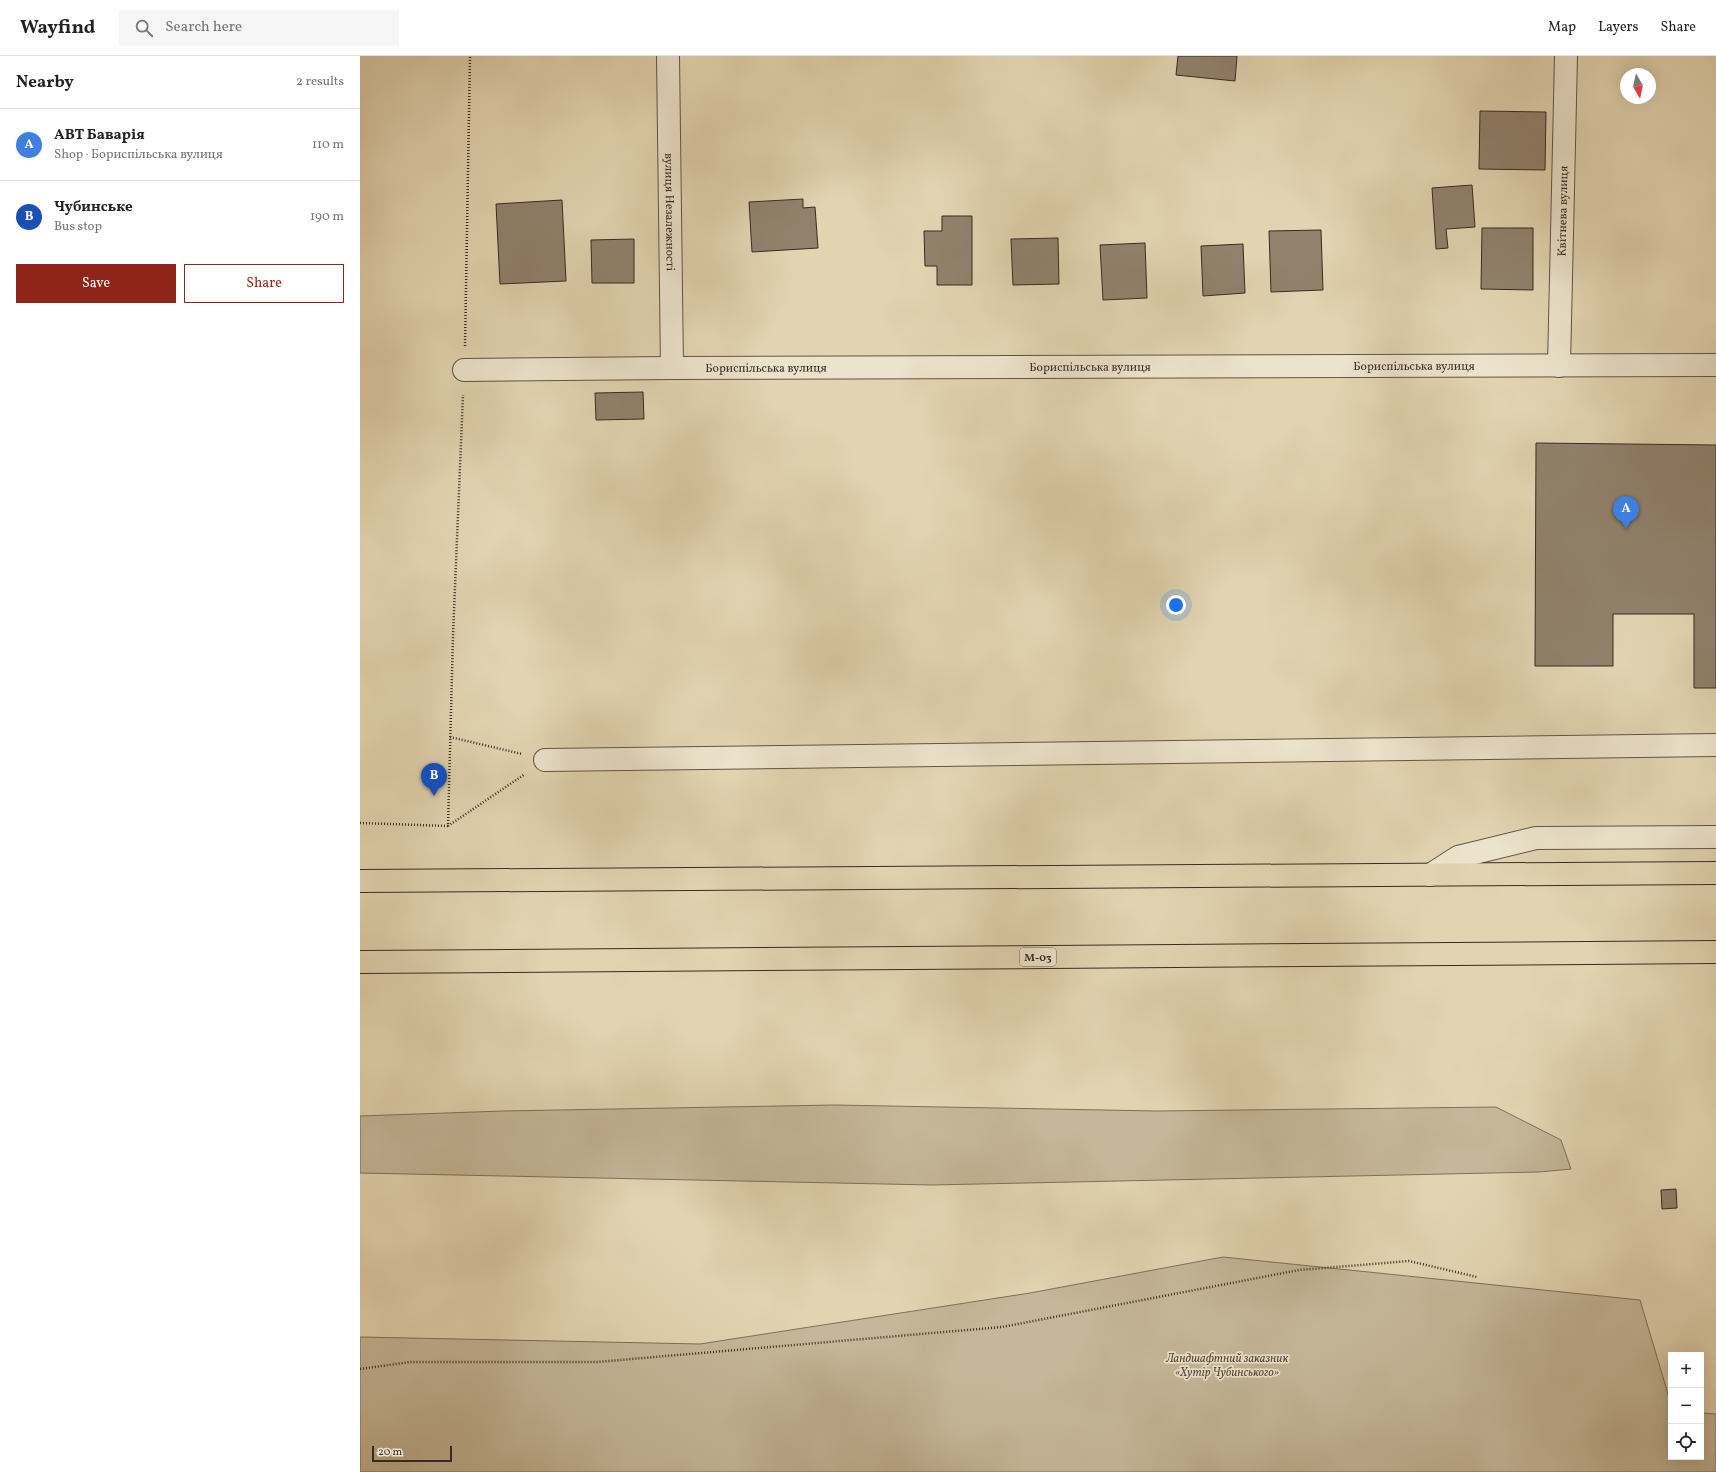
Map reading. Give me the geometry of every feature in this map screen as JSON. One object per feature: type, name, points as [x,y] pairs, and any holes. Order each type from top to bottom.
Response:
[{"type":"highway","points":[[360,881],[1716,873]]},
{"type":"highway","name":"М-03","points":[[360,962],[1716,952]]},
{"type":"street","name":"вулиця Незалежності","points":[[668,56],[672,368]]},
{"type":"street","name":"Квітнева вулиця","points":[[1559,366],[1566,56]]},
{"type":"street","name":"Бориспільська вулиця","points":[[464,370],[672,368],[1716,366]]},
{"type":"street","points":[[545,760],[1716,745]]},
{"type":"street","points":[[1430,875],[1458,857],[1536,838],[1716,837]]},
{"type":"path","points":[[448,826],[464,370],[470,56]]},
{"type":"path","points":[[450,737],[545,760]]},
{"type":"path","points":[[360,823],[448,826],[545,760]]},
{"type":"path","points":[[360,1369],[410,1362],[597,1362],[1002,1327],[1299,1270],[1408,1261],[1477,1277]]},
{"type":"green space","points":[[835,1105],[1157,1111],[1496,1107],[1561,1140],[1571,1169],[1539,1172],[932,1185],[360,1173],[360,1116],[503,1111]]},
{"type":"green space","name":"Ландшафтний заказник «Хутір Чубинського»","points":[[1223,1257],[1640,1300],[1668,1394],[1668,1460],[1704,1460],[1704,1413],[1716,1414],[1716,1472],[360,1472],[360,1337],[700,1344],[1030,1293]]},
{"type":"building","points":[[1178,56],[1237,56],[1235,81],[1176,75]]},
{"type":"building","points":[[1480,111],[1546,112],[1545,170],[1479,169]]},
{"type":"building","points":[[1472,185],[1475,227],[1446,229],[1448,248],[1436,249],[1432,188]]},
{"type":"building","points":[[803,199],[803,208],[815,207],[818,248],[752,252],[749,202]]},
{"type":"building","points":[[562,200],[566,281],[500,284],[496,204]]},
{"type":"building","points":[[942,216],[972,216],[972,285],[937,285],[937,266],[925,266],[924,231],[942,231]]},
{"type":"building","points":[[1482,228],[1533,228],[1533,290],[1481,289]]},
{"type":"building","points":[[1321,230],[1323,290],[1271,292],[1269,231]]},
{"type":"building","points":[[1058,238],[1059,284],[1013,285],[1011,239]]},
{"type":"building","points":[[634,239],[634,283],[592,283],[591,240]]},
{"type":"building","points":[[1145,243],[1147,298],[1103,300],[1100,245]]},
{"type":"building","points":[[1243,244],[1245,293],[1203,296],[1201,246]]},
{"type":"building","points":[[643,392],[644,419],[596,420],[595,393]]},
{"type":"building","points":[[1536,443],[1716,445],[1716,688],[1694,688],[1694,614],[1613,614],[1613,666],[1535,666]]},
{"type":"building","points":[[1676,1189],[1677,1208],[1662,1209],[1661,1190]]},
{"type":"place","name":"АВТ Баварія","points":[[1626,529]]},
{"type":"place","name":"Чубинське","points":[[434,796]]}]
